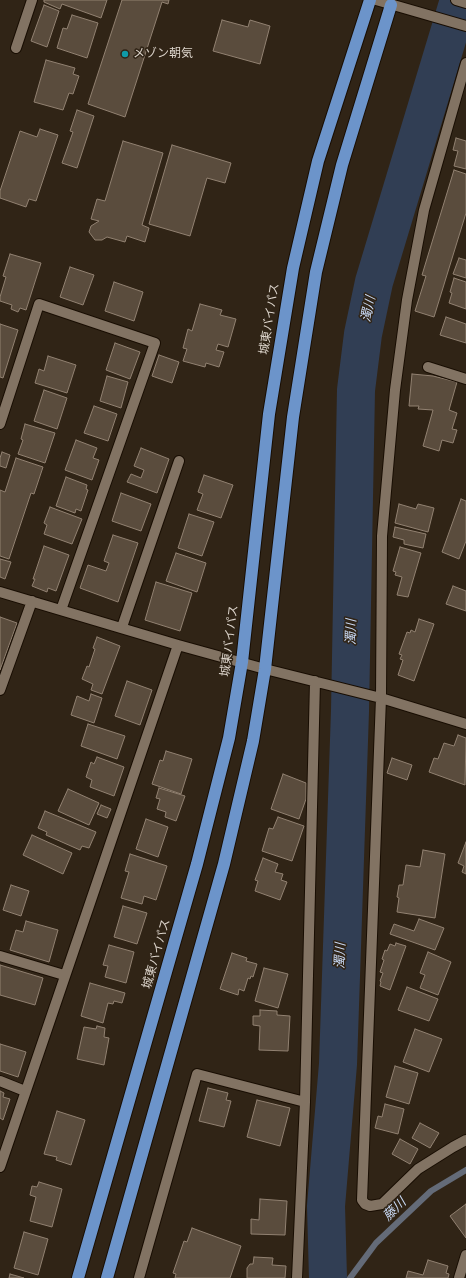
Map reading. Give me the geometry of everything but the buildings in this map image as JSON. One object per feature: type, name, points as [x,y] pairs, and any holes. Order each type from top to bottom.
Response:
[{"type":"highway","name":"城東バイパス","points":[[78,1278],[197,864],[229,738],[242,662],[269,414],[292,268],[318,161],[370,0]]},
{"type":"highway","points":[[107,1278],[224,864],[253,741],[265,669],[293,417],[316,272],[342,165],[392,3]]},
{"type":"street","points":[[16,48],[32,0]]},
{"type":"street","points":[[376,0],[392,3],[466,26]]},
{"type":"street","points":[[456,0],[466,3]]},
{"type":"street","points":[[466,63],[424,210],[406,308],[395,390],[382,536],[382,698],[362,1200],[365,1204],[370,1206],[382,1204],[418,1169],[453,1146],[466,1140]]},
{"type":"street","points":[[0,424],[39,304],[155,343],[61,610]]},
{"type":"street","points":[[428,367],[466,379]]},
{"type":"street","points":[[122,627],[179,461]]},
{"type":"street","points":[[0,592],[122,627],[178,645],[265,669],[382,698],[466,724]]},
{"type":"street","points":[[0,690],[32,601]]},
{"type":"street","points":[[0,1164],[178,645]]},
{"type":"street","points":[[297,1278],[305,1102],[315,681]]},
{"type":"street","points":[[0,956],[64,975]]},
{"type":"street","points":[[139,1278],[197,1074],[305,1102]]},
{"type":"street","points":[[0,1081],[25,1091]]},
{"type":"street","points":[[459,1278],[466,1255]]},
{"type":"waterway","name":"濁川","points":[[328,1278],[326,1206],[338,1064],[350,711],[356,390],[363,334],[374,282],[459,0]]},
{"type":"waterway","name":"藤川","points":[[350,1278],[376,1243],[431,1191],[466,1170]]},
{"type":"place","name":"メゾン朝気","points":[[125,54]]}]
